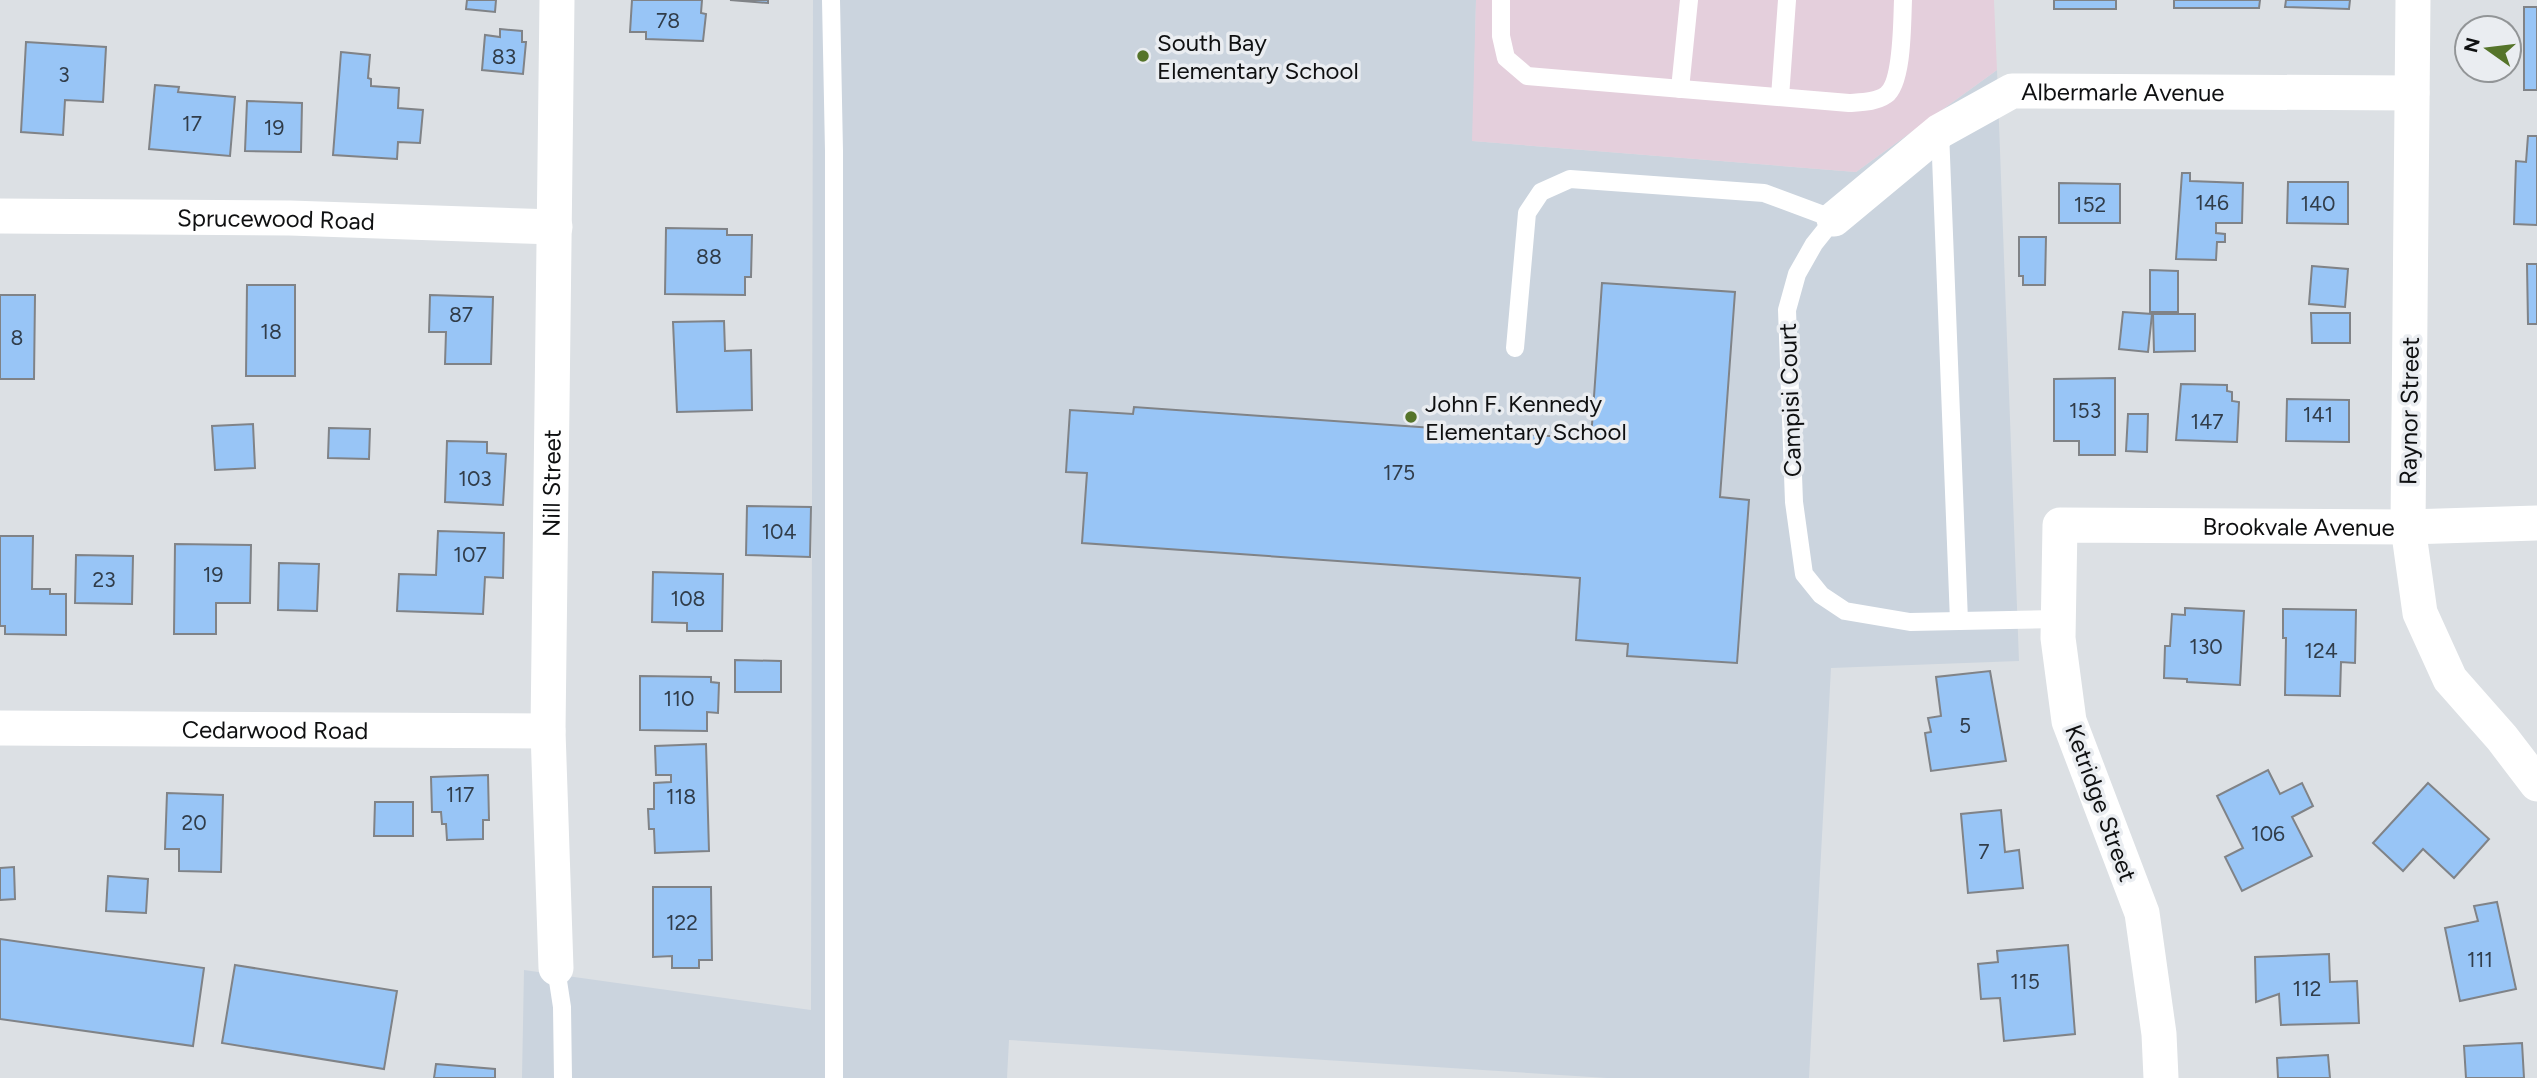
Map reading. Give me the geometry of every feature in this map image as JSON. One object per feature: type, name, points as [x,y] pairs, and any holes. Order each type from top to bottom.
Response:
[{"type":"street","name":"Nill Street","points":[[556,968],[548,731],[557,0]]},
{"type":"street","name":"Raynor Street","points":[[2413,0],[2408,527],[2420,613],[2449,679],[2502,737],[2537,784]]},
{"type":"street","name":"Albermarle Avenue","points":[[1834,219],[1940,131],[2012,91],[2412,93]]},
{"type":"street","name":"Sprucewood Road","points":[[0,216],[290,218],[555,227]]},
{"type":"street","name":"Brookvale Avenue","points":[[2060,525],[2408,527],[2537,523]]},
{"type":"street","name":"Ketridge Street","points":[[2060,525],[2058,619],[2069,721],[2143,913],[2159,1034],[2161,1078]]},
{"type":"street","name":"Cedarwood Road","points":[[0,728],[548,731]]},
{"type":"lane","points":[[831,0],[834,151],[834,1078]]},
{"type":"lane","points":[[1502,0],[1501,36],[1506,58],[1527,76],[1849,103],[1874,101],[1888,94],[1896,79],[1903,0]]},
{"type":"lane","points":[[1681,89],[1689,0]]},
{"type":"lane","points":[[1780,97],[1787,0]]},
{"type":"lane","points":[[1940,131],[1959,621]]},
{"type":"lane","points":[[1515,348],[1527,213],[1541,192],[1570,179],[1764,193],[1834,219]]},
{"type":"lane","name":"Campisi Court","points":[[1834,219],[1814,244],[1797,274],[1787,310],[1794,502],[1804,574],[1821,596],[1844,611],[1910,622],[2058,619]]},
{"type":"lane","points":[[556,968],[562,1007],[563,1078]]},
{"type":"shaded area","name":"John F. Kennedy Elementary School","points":[[813,0],[1476,0],[1473,141],[1856,172],[1997,70],[2019,661],[1831,668],[1809,1078],[1607,1078],[1009,1040],[1007,1078],[522,1078],[524,970],[811,1010]]},
{"type":"shaded area","points":[[1476,0],[1994,0],[1997,70],[1856,172],[1472,141]]},
{"type":"building","points":[[467,0],[496,0],[495,12],[466,9]]},
{"type":"building","points":[[632,0],[702,0],[701,13],[706,14],[703,41],[646,39],[646,32],[630,32]]},
{"type":"building","points":[[730,0],[768,0],[768,3]]},
{"type":"building","points":[[2054,0],[2116,0],[2116,9],[2054,9]]},
{"type":"building","points":[[2174,0],[2260,0],[2259,8],[2174,8]]},
{"type":"building","points":[[2286,0],[2350,0],[2349,9],[2285,7]]},
{"type":"building","points":[[2524,7],[2537,7],[2537,90],[2524,90]]},
{"type":"building","points":[[500,29],[522,31],[522,42],[526,42],[523,74],[482,70],[485,35],[500,37]]},
{"type":"building","points":[[26,42],[106,47],[103,102],[65,100],[63,135],[21,132]]},
{"type":"building","points":[[341,52],[370,55],[368,78],[371,79],[371,86],[399,88],[398,108],[423,110],[420,143],[398,142],[397,159],[333,155]]},
{"type":"building","points":[[155,85],[179,87],[178,92],[235,97],[230,156],[149,149]]},
{"type":"building","points":[[247,101],[302,103],[301,152],[245,151]]},
{"type":"building","points":[[2528,136],[2537,136],[2537,225],[2514,224],[2516,161],[2526,162]]},
{"type":"building","points":[[2182,173],[2190,173],[2190,181],[2243,183],[2242,223],[2216,223],[2216,233],[2225,234],[2225,242],[2217,242],[2216,260],[2176,259]]},
{"type":"building","points":[[2288,182],[2348,182],[2348,224],[2287,223]]},
{"type":"building","points":[[2059,183],[2120,184],[2120,223],[2059,223]]},
{"type":"building","points":[[666,228],[727,229],[727,235],[752,235],[751,277],[745,277],[745,295],[665,294]]},
{"type":"building","points":[[2019,237],[2046,237],[2045,285],[2023,285],[2023,276],[2019,276]]},
{"type":"building","points":[[2527,264],[2537,264],[2537,324],[2528,324]]},
{"type":"building","points":[[2312,266],[2348,269],[2345,307],[2309,304]]},
{"type":"building","points":[[2150,270],[2178,271],[2178,312],[2150,312]]},
{"type":"building","points":[[1602,283],[1735,292],[1720,497],[1749,500],[1737,663],[1627,656],[1628,644],[1576,640],[1580,578],[1082,543],[1087,473],[1066,472],[1070,410],[1133,414],[1134,407],[1591,439]]},
{"type":"building","points":[[247,285],[295,285],[295,376],[246,376]]},
{"type":"building","points":[[0,295],[35,295],[34,379],[0,379]]},
{"type":"building","points":[[430,295],[493,297],[491,364],[445,364],[446,332],[429,332]]},
{"type":"building","points":[[2123,312],[2152,314],[2148,352],[2119,349]]},
{"type":"building","points":[[2311,313],[2350,313],[2350,343],[2312,343]]},
{"type":"building","points":[[2153,314],[2195,314],[2195,351],[2154,352]]},
{"type":"building","points":[[724,321],[725,351],[751,350],[752,410],[677,412],[673,322]]},
{"type":"building","points":[[2115,378],[2115,455],[2079,455],[2079,441],[2054,441],[2054,379]]},
{"type":"building","points":[[2181,384],[2227,385],[2227,391],[2232,392],[2232,401],[2239,402],[2237,442],[2176,440]]},
{"type":"building","points":[[2287,399],[2349,400],[2349,442],[2286,441]]},
{"type":"building","points":[[2128,414],[2148,414],[2147,452],[2126,451]]},
{"type":"building","points":[[253,424],[255,468],[215,470],[212,426]]},
{"type":"building","points":[[329,428],[370,429],[369,459],[328,458]]},
{"type":"building","points":[[447,441],[487,442],[487,453],[506,454],[503,505],[445,502]]},
{"type":"building","points":[[747,506],[811,507],[810,557],[746,555]]},
{"type":"building","points":[[438,531],[504,533],[503,578],[485,577],[483,614],[397,611],[399,574],[436,575]]},
{"type":"building","points":[[0,536],[33,536],[32,589],[50,589],[50,594],[66,594],[66,635],[5,634],[5,626],[0,626]]},
{"type":"building","points":[[175,544],[251,545],[250,603],[216,603],[216,634],[174,634]]},
{"type":"building","points":[[76,555],[133,556],[132,604],[75,603]]},
{"type":"building","points":[[279,563],[319,564],[317,611],[278,610]]},
{"type":"building","points":[[653,572],[723,574],[722,631],[687,631],[687,623],[652,622]]},
{"type":"building","points":[[2185,608],[2244,611],[2240,685],[2164,678],[2165,646],[2170,646],[2172,614],[2185,615]]},
{"type":"building","points":[[2283,609],[2356,610],[2355,663],[2341,662],[2340,696],[2285,695],[2286,638],[2283,638]]},
{"type":"building","points":[[735,660],[781,661],[781,692],[735,692]]},
{"type":"building","points":[[1990,671],[2006,761],[1931,771],[1925,733],[1931,732],[1928,718],[1941,716],[1936,677]]},
{"type":"building","points":[[640,676],[711,677],[711,682],[719,683],[718,713],[707,712],[707,731],[640,730]]},
{"type":"building","points":[[706,744],[709,851],[655,853],[654,829],[649,829],[648,809],[654,809],[654,783],[671,782],[671,775],[656,775],[655,746]]},
{"type":"building","points":[[2268,770],[2280,794],[2302,783],[2313,806],[2292,817],[2312,856],[2242,891],[2225,857],[2243,848],[2217,796]]},
{"type":"building","points":[[488,775],[489,820],[483,820],[483,839],[447,840],[446,824],[442,824],[441,812],[432,812],[431,777]]},
{"type":"building","points":[[2428,783],[2489,839],[2454,878],[2423,849],[2403,871],[2373,843]]},
{"type":"building","points":[[167,793],[223,795],[221,872],[179,871],[179,849],[165,849]]},
{"type":"building","points":[[375,802],[413,802],[413,836],[374,836]]},
{"type":"building","points":[[2001,810],[2005,852],[2019,850],[2023,888],[1968,893],[1961,814]]},
{"type":"building","points":[[14,867],[15,899],[0,900],[0,868]]},
{"type":"building","points":[[108,876],[148,879],[146,913],[106,911]]},
{"type":"building","points":[[653,887],[711,887],[712,960],[699,960],[699,968],[672,968],[672,956],[653,957]]},
{"type":"building","points":[[2497,902],[2516,989],[2460,1001],[2445,928],[2478,921],[2474,906]]},
{"type":"building","points":[[0,939],[204,968],[193,1046],[0,1019]]},
{"type":"building","points":[[2068,945],[2075,1034],[2004,1041],[2000,998],[1981,999],[1978,964],[1998,962],[1997,951]]},
{"type":"building","points":[[2329,954],[2330,982],[2357,981],[2359,1023],[2281,1025],[2279,994],[2256,1002],[2255,957]]},
{"type":"building","points":[[235,965],[397,991],[384,1069],[222,1043]]},
{"type":"building","points":[[2522,1043],[2524,1078],[2466,1078],[2464,1046]]},
{"type":"building","points":[[2328,1055],[2330,1078],[2278,1078],[2277,1058]]},
{"type":"building","points":[[436,1064],[495,1069],[495,1078],[434,1078]]},
{"type":"place","name":"South Bay Elementary School","points":[[1143,56]]},
{"type":"place","name":"John F. Kennedy Elementary School","points":[[1411,417]]}]
